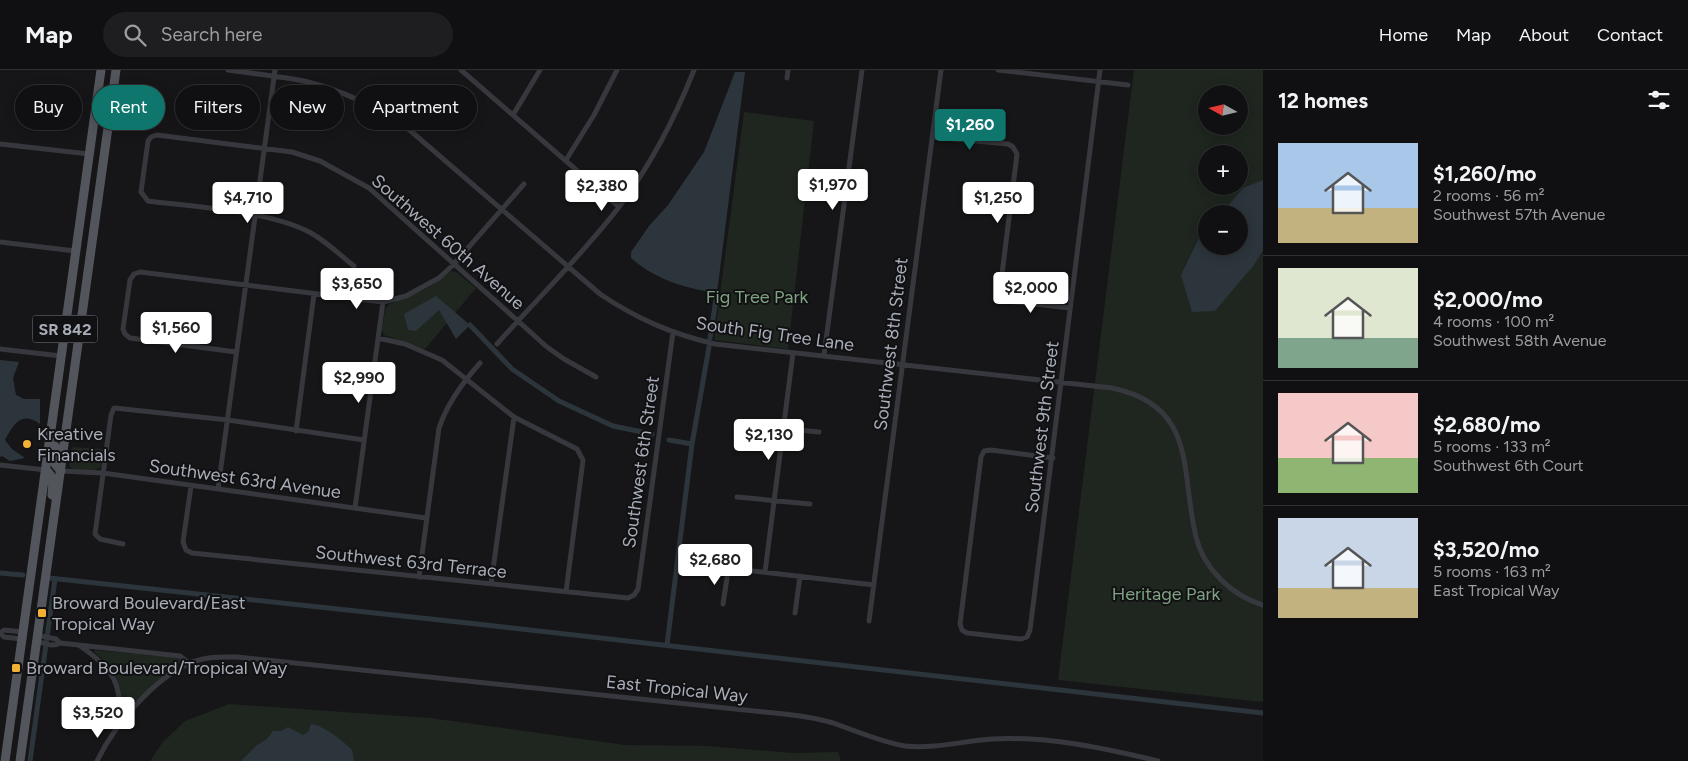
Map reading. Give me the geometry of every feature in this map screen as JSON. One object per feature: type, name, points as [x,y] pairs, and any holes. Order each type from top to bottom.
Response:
[{"type":"main road","name":"SR 842","points":[[5,761],[101,70]]},
{"type":"main road","name":"SR 842","points":[[20,761],[39,639],[50,542],[116,70]]},
{"type":"main road","points":[[75,252],[81,259],[88,276]]},
{"type":"main road","points":[[55,402],[60,409],[54,457],[55,464],[61,471]]},
{"type":"main road","points":[[46,470],[50,473],[53,482],[47,535],[50,542]]},
{"type":"main road","points":[[23,631],[39,639]]},
{"type":"street","name":"South Fig Tree Lane","points":[[228,70],[308,82],[349,95],[382,110],[406,127],[600,294],[628,313],[672,332],[715,344],[1126,390],[1155,405],[1176,431],[1184,451],[1196,537],[1205,559],[1216,574],[1238,594],[1263,605]]},
{"type":"street","points":[[218,489],[275,70]]},
{"type":"street","points":[[461,70],[619,207]]},
{"type":"street","points":[[513,115],[540,70]]},
{"type":"street","points":[[566,160],[594,115],[617,70]]},
{"type":"street","points":[[497,344],[619,207],[669,127],[694,70]]},
{"type":"street","points":[[787,78],[788,70]]},
{"type":"street","points":[[824,356],[862,70]]},
{"type":"street","name":"Southwest 8th Street","points":[[869,621],[941,70]]},
{"type":"street","points":[[998,70],[1128,85]]},
{"type":"street","name":"Southwest 9th Street","points":[[1053,458],[991,450],[984,451],[981,457],[960,624],[962,630],[967,633],[1021,639],[1027,637],[1030,630],[1053,458],[1100,70]]},
{"type":"street","name":"Southwest 60th Avenue","points":[[255,215],[148,202],[141,192],[148,141],[151,136],[157,135],[265,148],[292,152],[320,161],[369,188],[547,347],[596,377]]},
{"type":"street","points":[[932,137],[1008,144],[1013,147],[1017,154],[1000,290],[1001,296],[1007,301],[1070,308]]},
{"type":"street","points":[[0,144],[89,154]]},
{"type":"street","points":[[236,352],[130,338],[123,329],[130,280],[134,274],[140,272],[383,302],[406,296],[439,278],[454,264],[524,184]]},
{"type":"street","points":[[255,215],[283,222],[310,232],[354,266]]},
{"type":"street","points":[[0,242],[75,252]]},
{"type":"street","points":[[296,431],[314,294]]},
{"type":"street","points":[[356,508],[383,302]]},
{"type":"street","name":"Southwest 6th Street","points":[[634,595],[638,589],[672,332]]},
{"type":"street","points":[[378,338],[421,350],[442,360],[514,417],[577,449],[583,460],[566,592]]},
{"type":"street","points":[[0,350],[61,356]]},
{"type":"street","points":[[765,572],[793,353]]},
{"type":"street","points":[[419,577],[439,428],[444,415],[466,379],[480,363]]},
{"type":"street","points":[[123,544],[100,539],[95,534],[114,408],[228,420],[364,440]]},
{"type":"street","points":[[491,584],[514,417]]},
{"type":"street","points":[[746,425],[820,432]]},
{"type":"street","points":[[0,465],[46,470]]},
{"type":"street","name":"Southwest 63rd Avenue","points":[[61,471],[103,473],[426,518]]},
{"type":"street","name":"Southwest 63rd Terrace","points":[[191,486],[183,542],[186,550],[192,553],[628,598],[634,595]]},
{"type":"street","points":[[737,497],[810,504]]},
{"type":"street","points":[[723,604],[728,572],[735,569],[874,585]]},
{"type":"street","points":[[795,612],[800,576]]},
{"type":"street","points":[[0,633],[4,630],[23,631]]},
{"type":"street","name":"East Tropical Way","points":[[39,639],[79,646],[180,656],[190,664]]},
{"type":"street","name":"East Tropical Way","points":[[79,646],[94,656],[113,676],[121,706],[118,727]]},
{"type":"street","name":"East Tropical Way","points":[[97,761],[118,727],[154,687],[168,675],[190,664],[201,659],[216,657],[247,658],[792,715],[814,718],[905,746],[929,747],[992,739],[1017,739],[1083,745],[1158,761]]},
{"type":"green space","name":"Heritage Park","points":[[1134,70],[1263,70],[1263,702],[1058,680]]},
{"type":"green space","name":"Fig Tree Park","points":[[744,112],[814,121],[788,349],[714,340]]},
{"type":"green space","points":[[451,271],[456,272],[476,288],[426,348],[423,349],[384,335],[382,330],[385,310],[389,304],[426,289]]},
{"type":"green space","points":[[72,447],[103,449],[101,467],[85,471],[69,467]]},
{"type":"green space","points":[[95,650],[177,658],[186,663],[158,680],[127,711],[123,704],[116,678],[107,664],[95,653]]},
{"type":"green space","points":[[229,704],[430,718],[625,745],[707,746],[793,753],[838,752],[841,761],[150,761],[163,742],[185,721]]},
{"type":"shaded area","points":[[735,72],[745,72],[717,293],[683,286],[660,277],[631,258],[631,252],[649,226],[668,205],[704,152]]},
{"type":"shaded area","points":[[1263,180],[1263,250],[1254,265],[1215,311],[1192,312],[1181,275],[1198,240],[1198,255],[1248,255],[1248,205],[1229,205],[1237,195],[1248,195],[1248,186]]},
{"type":"shaded area","points":[[436,296],[470,325],[456,339],[439,310],[416,331],[408,330],[404,314]]},
{"type":"shaded area","points":[[0,360],[19,362],[13,378],[16,395],[24,399],[40,399],[40,424],[28,418],[18,421],[5,440],[12,449],[25,458],[10,461],[2,456],[0,457]]},
{"type":"shaded area","points":[[311,724],[327,730],[344,743],[352,750],[354,761],[241,761],[257,745],[267,739],[273,731],[281,731],[288,727],[303,735],[308,732]]},
{"type":"waterway","points":[[710,338],[717,293]]},
{"type":"waterway","points":[[470,325],[512,369],[559,401],[613,426],[652,434]]},
{"type":"waterway","points":[[667,645],[692,444],[709,347]]},
{"type":"waterway","points":[[669,440],[692,444]]},
{"type":"waterway","points":[[0,573],[23,575]]},
{"type":"waterway","points":[[49,578],[477,624],[1263,713]]},
{"type":"waterway","points":[[30,761],[55,579]]},
{"type":"place","name":"Kreative Financials","points":[[27,444]]},
{"type":"place","name":"Broward Boulevard/East Tropical Way","points":[[42,613]]},
{"type":"place","name":"Broward Boulevard/Tropical Way","points":[[16,668]]}]
